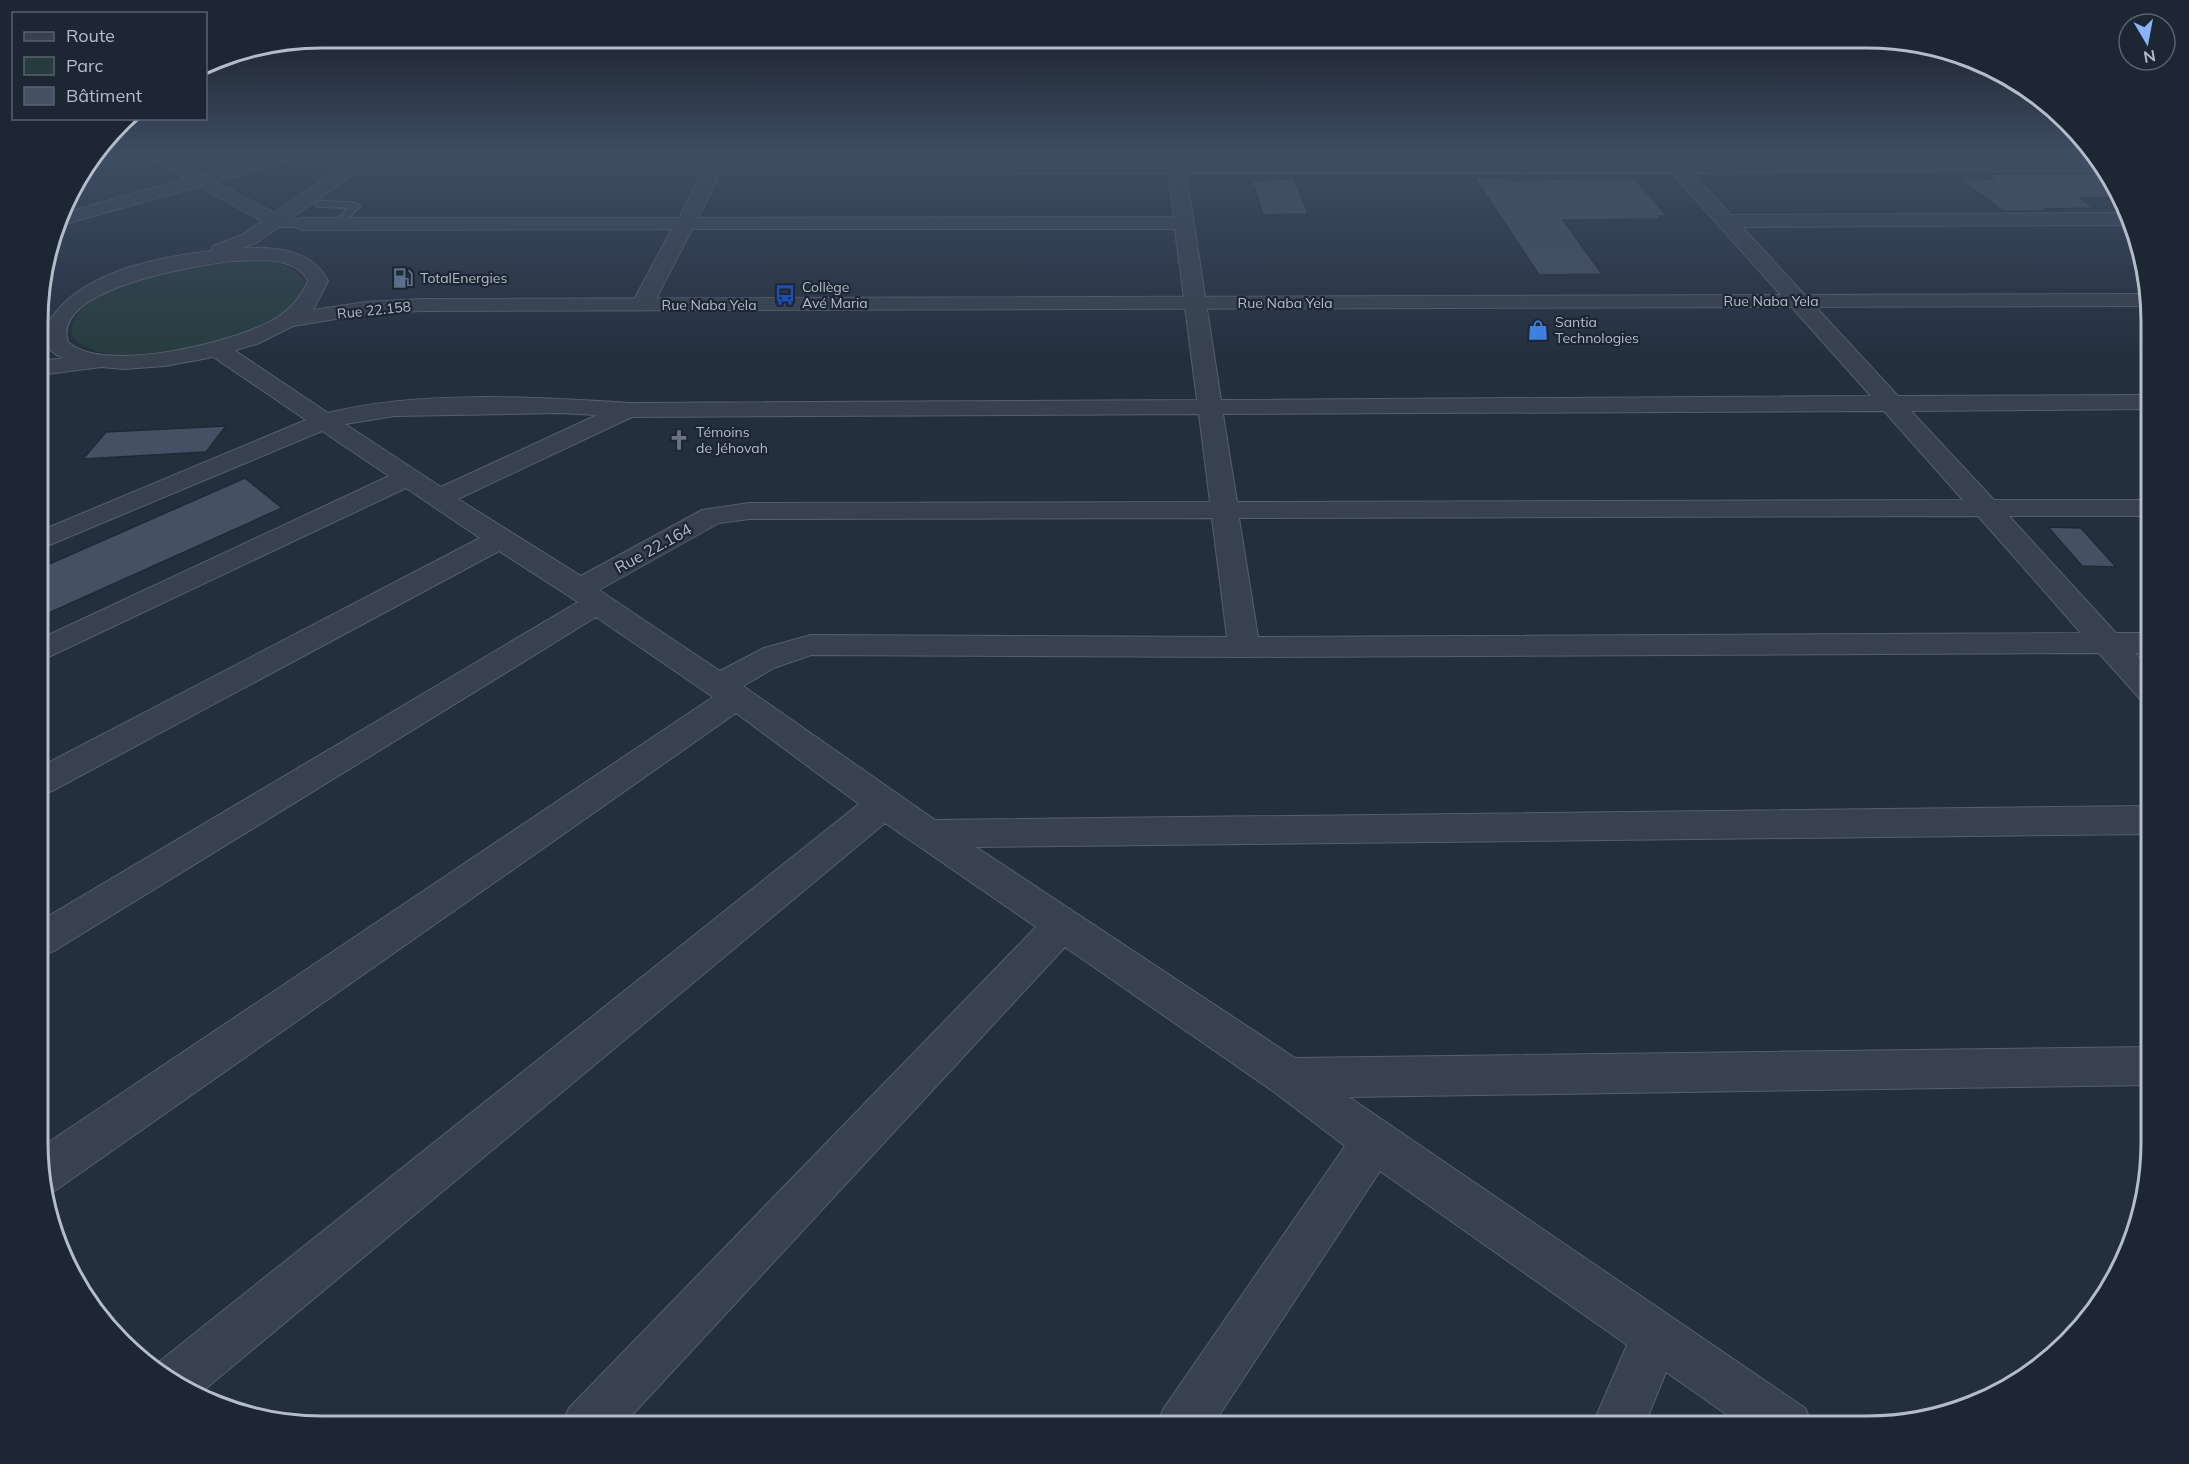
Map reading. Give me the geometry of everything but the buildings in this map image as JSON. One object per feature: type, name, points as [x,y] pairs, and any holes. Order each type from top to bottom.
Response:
[{"type":"street","points":[[48,368],[99,361],[146,362],[217,349],[248,339],[285,321],[304,307],[315,293],[318,281],[290,246],[304,220]]},
{"type":"street","points":[[642,305],[687,220]]},
{"type":"street","points":[[1725,221],[1861,220]]},
{"type":"street","points":[[48,330],[79,301],[112,283],[249,239],[275,221],[301,224],[1184,223],[1244,647]]},
{"type":"street","points":[[1725,221],[2141,680]]},
{"type":"street","name":"Rue 22.158","points":[[181,261],[254,254],[278,256],[309,267],[344,289],[387,302],[421,305]]},
{"type":"street","name":"Rue Naba Yela","points":[[421,305],[2140,300]]},
{"type":"street","name":"Rue 22.158","points":[[285,321],[366,308],[421,305]]},
{"type":"street","points":[[59,320],[55,334],[60,346],[75,356],[99,361]]},
{"type":"street","points":[[217,349],[589,596],[884,804],[1289,1078],[1374,1142],[1772,1416]]},
{"type":"street","points":[[48,538],[324,421],[394,409],[559,406],[629,410],[2141,402]]},
{"type":"street","points":[[439,498],[629,410]]},
{"type":"street","points":[[48,647],[408,477]]},
{"type":"street","name":"Rue 22.164","points":[[48,935],[589,596],[658,543],[712,516],[728,512],[2141,508]]},
{"type":"street","points":[[48,778],[500,539]]},
{"type":"street","points":[[49,1167],[728,692],[742,671],[788,649],[811,645],[1244,647],[2141,643]]},
{"type":"street","points":[[181,1377],[884,804]]},
{"type":"street","points":[[929,834],[2141,820]]},
{"type":"street","points":[[596,1416],[1063,924]]},
{"type":"street","points":[[1289,1078],[2141,1066]]},
{"type":"street","points":[[1189,1416],[1374,1142]]},
{"type":"street","points":[[1622,1416],[1656,1336]]},
{"type":"lane","points":[[339,224],[342,220]]},
{"type":"green space","points":[[232,260],[270,261],[289,267],[303,280],[302,293],[280,316],[263,325],[226,340],[187,350],[154,355],[121,355],[95,351],[73,338],[72,326],[78,315],[88,304],[117,287],[158,272]]},
{"type":"place","name":"TotalEnergies","points":[[403,278]]},
{"type":"place","name":"Collège Avé Maria","points":[[785,295]]},
{"type":"place","name":"Santia Technologies","points":[[1538,330]]},
{"type":"place","name":"Témoins de Jéhovah","points":[[679,440]]}]
